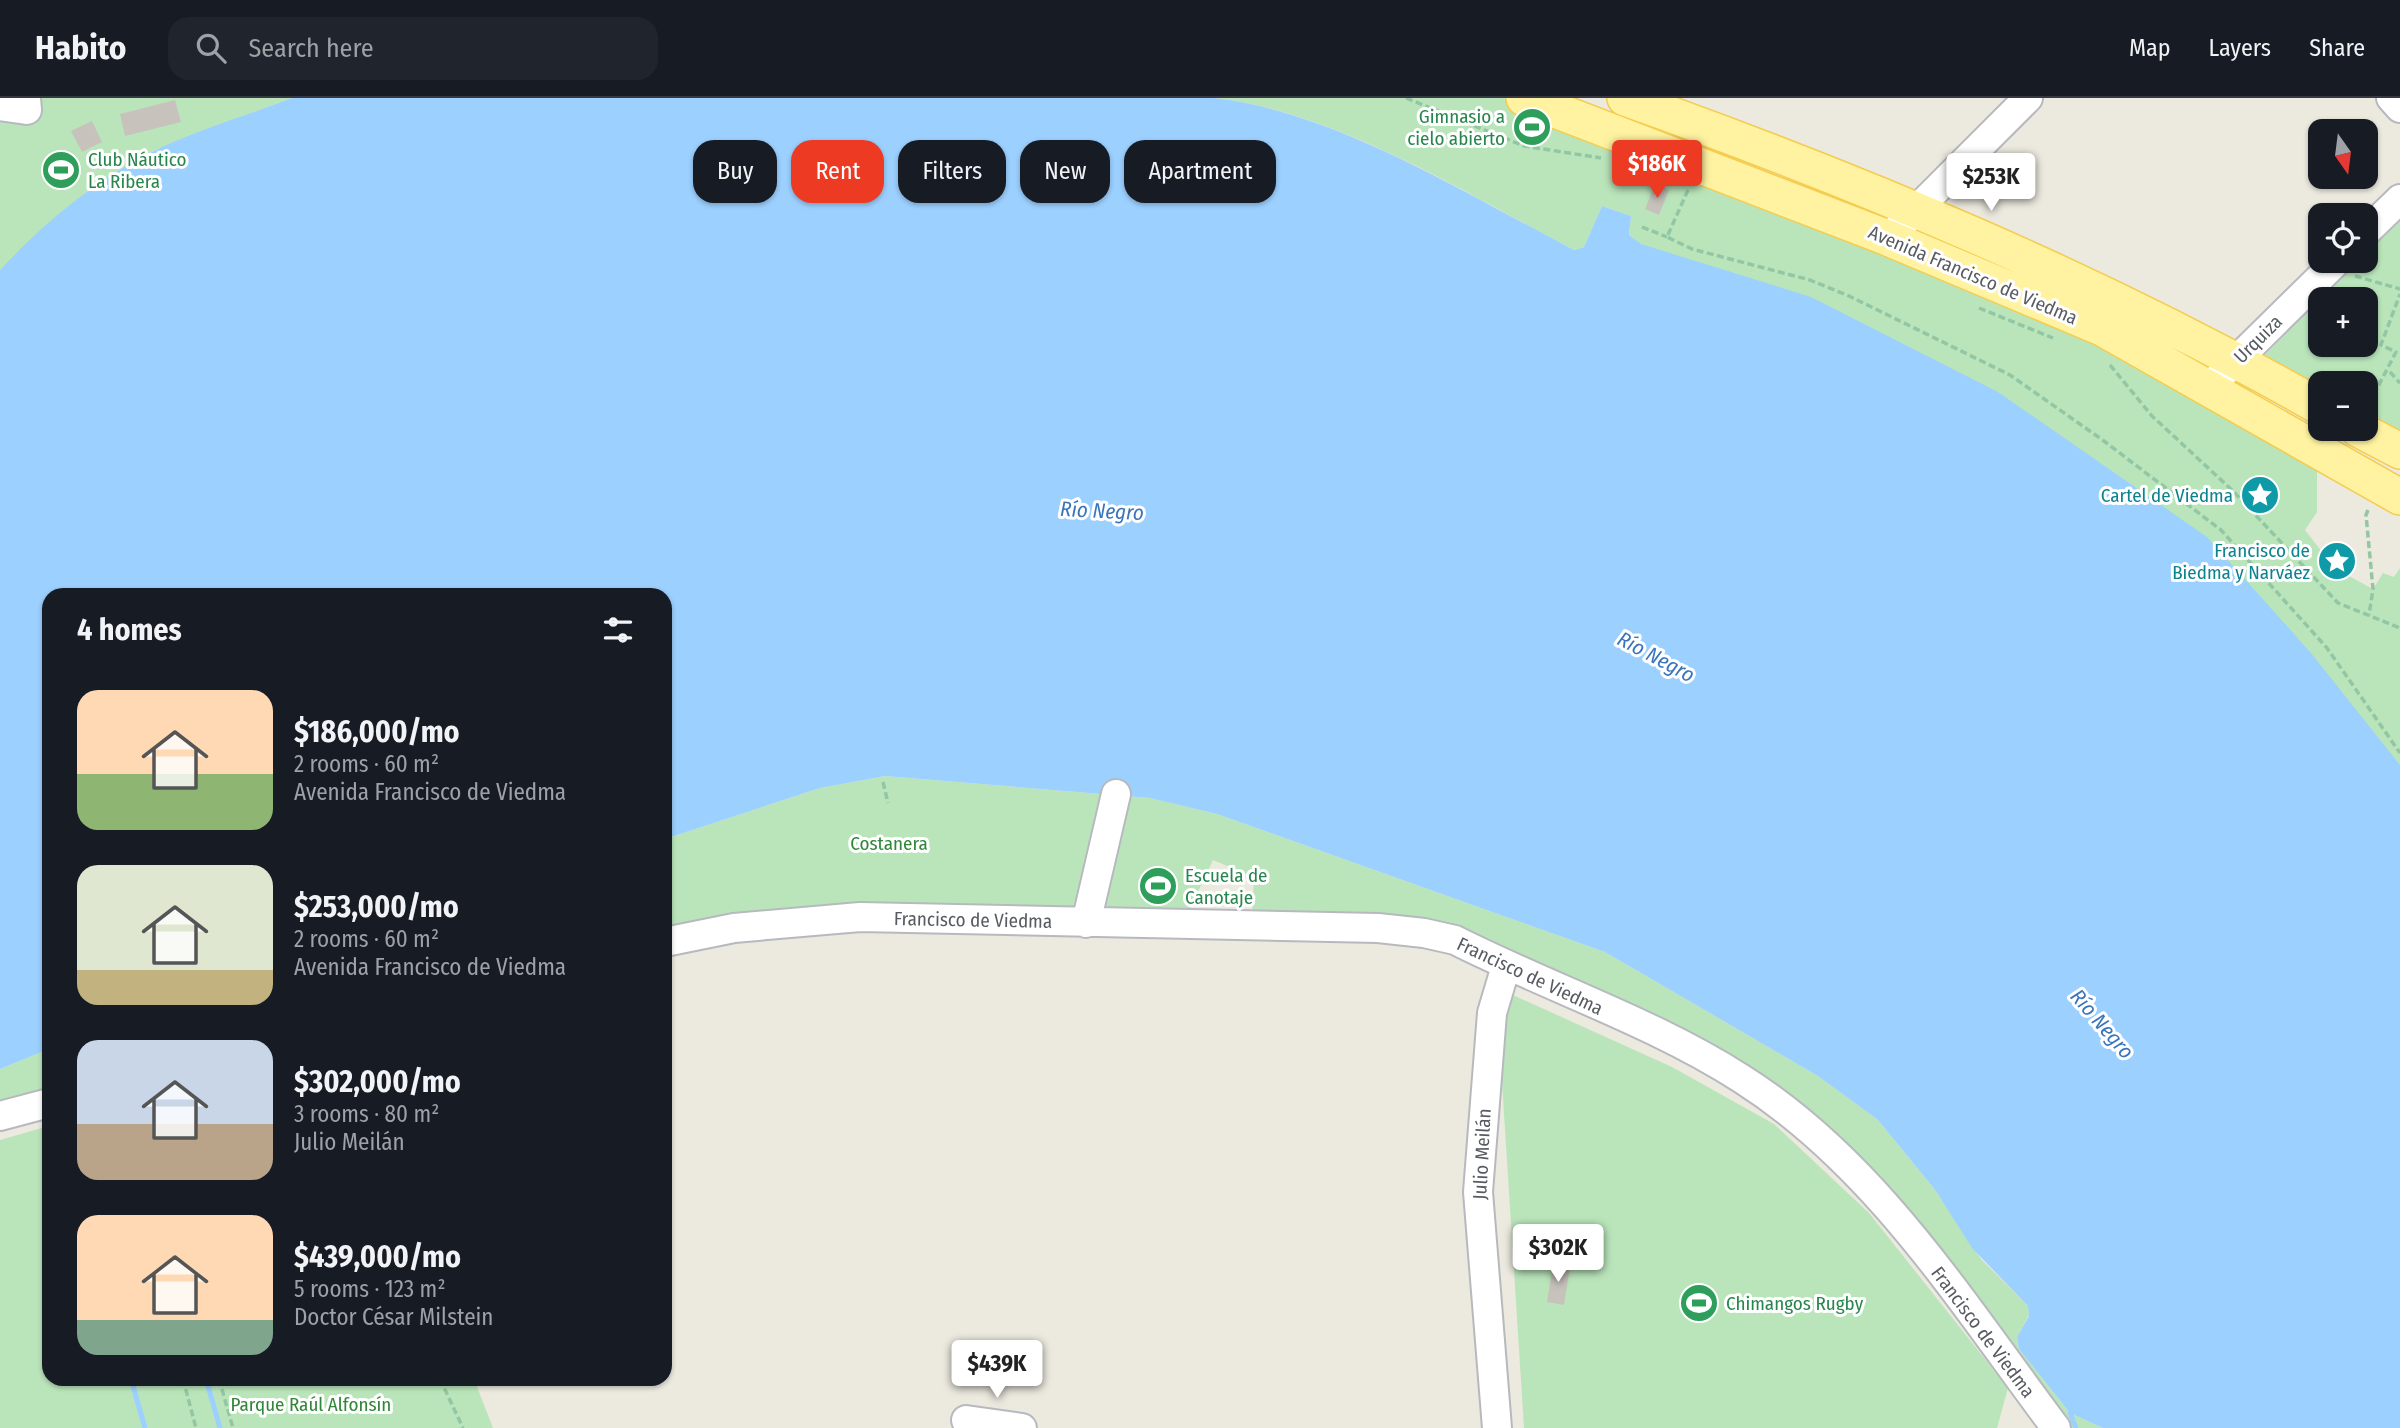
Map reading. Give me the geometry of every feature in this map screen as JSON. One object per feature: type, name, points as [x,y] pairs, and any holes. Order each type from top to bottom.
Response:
[{"type":"main road","name":"Avenida Francisco de Viedma","points":[[1524,98],[1576,106],[1654,149],[1888,238],[2102,328],[2391,492]]},
{"type":"main road","name":"Avenida Francisco de Viedma","points":[[1625,98],[1693,109],[2067,276],[2237,360],[2308,400]]},
{"type":"main road","points":[[1654,149],[1693,109]]},
{"type":"main road","points":[[2378,439],[2400,451]]},
{"type":"street","points":[[0,106],[27,110],[26,98]]},
{"type":"street","points":[[1888,238],[2028,98]]},
{"type":"street","points":[[2391,98],[2400,108]]},
{"type":"street","points":[[2378,220],[2400,199]]},
{"type":"street","name":"Urquiza","points":[[2209,387],[2325,273]]},
{"type":"street","points":[[1086,923],[1116,794]]},
{"type":"street","name":"Francisco de Viedma","points":[[672,941],[734,928],[860,918],[1401,930],[1455,940],[1506,966],[1694,1049],[1788,1111],[1882,1197],[2056,1428]]},
{"type":"street","name":"Julio Meilán","points":[[1497,1428],[1478,1192],[1485,1063],[1492,1013],[1506,966]]},
{"type":"street","points":[[0,1116],[42,1105]]},
{"type":"street","points":[[967,1424],[1022,1428]]},
{"type":"path","points":[[1406,98],[1524,146],[1604,159]]},
{"type":"path","points":[[1678,185],[1701,194]]},
{"type":"path","points":[[1667,237],[1688,189]]},
{"type":"path","points":[[1642,227],[1692,249],[1810,280],[1849,296],[2010,375],[2094,434],[2221,530],[2327,649],[2400,753]]},
{"type":"path","points":[[2352,273],[2400,292],[2381,345],[2396,352],[2378,389]]},
{"type":"path","points":[[1970,303],[2060,341]]},
{"type":"path","points":[[2106,360],[2152,416],[2233,491],[2338,603],[2400,628]]},
{"type":"path","points":[[2389,371],[2400,383]]},
{"type":"path","points":[[2369,615],[2373,589],[2365,515],[2391,492]]},
{"type":"path","points":[[883,782],[888,803]]},
{"type":"path","points":[[185,1386],[196,1428]]},
{"type":"path","points":[[221,1386],[233,1428]]},
{"type":"path","points":[[443,1386],[463,1428]]},
{"type":"green space","name":"Club Náutico La Ribera","points":[[0,98],[292,98],[153,151],[91,188],[0,270]]},
{"type":"green space","points":[[1215,98],[1504,98],[2099,336],[2317,457],[2317,512],[2305,530],[2326,557],[2330,574],[2336,577],[2347,575],[2373,589],[2383,573],[2394,577],[2400,568],[2400,844],[1629,235],[1631,216],[1602,206],[1584,247],[1574,250],[1400,158],[1354,138],[1262,106]]},
{"type":"green space","points":[[2400,221],[2400,443],[2378,431],[2378,371],[2308,371],[2308,391],[2262,358],[2308,311],[2308,357],[2378,357],[2378,287],[2333,287],[2348,273],[2378,273],[2378,242]]},
{"type":"green space","name":"Costanera","points":[[885,776],[1150,798],[1217,814],[1605,952],[1818,1076],[1878,1120],[1936,1191],[1981,1259],[2028,1306],[2029,1315],[2017,1337],[2019,1349],[2070,1413],[2103,1428],[2070,1428],[1989,1319],[1796,1103],[1453,928],[1252,915],[1254,877],[1213,860],[1187,915],[672,932],[672,837],[820,788]]},
{"type":"green space","points":[[1513,995],[1672,1067],[1774,1124],[1869,1213],[2008,1388],[1997,1428],[1524,1428],[1499,1035]]},
{"type":"green space","points":[[42,1052],[42,1095],[0,1106],[0,1069]]},
{"type":"green space","name":"Parque Raúl Alfonsín","points":[[42,1128],[42,1386],[477,1386],[493,1428],[0,1428],[0,1140]]},
{"type":"water","name":"Río Negro","points":[[292,98],[1215,98],[1262,106],[1354,138],[1400,158],[1574,250],[1584,247],[1602,206],[1631,216],[1629,235],[1641,244],[1811,297],[1998,392],[2207,537],[2311,653],[2400,765],[2400,1428],[2103,1428],[2070,1413],[2019,1349],[2017,1337],[2029,1316],[2028,1306],[1972,1248],[1936,1191],[1878,1120],[1818,1076],[1605,952],[1217,814],[1150,798],[885,776],[820,788],[672,837],[672,588],[42,588],[42,1052],[0,1069],[0,270],[71,204],[110,176],[152,152]]},
{"type":"building","points":[[175,100],[181,122],[125,136],[120,114]]},
{"type":"building","points":[[92,121],[102,142],[82,152],[71,131]]},
{"type":"building","points":[[1655,184],[1669,190],[1659,215],[1645,209]]},
{"type":"building","points":[[1553,1264],[1570,1267],[1564,1305],[1547,1302]]},
{"type":"waterway","points":[[133,1386],[145,1428]]},
{"type":"waterway","points":[[208,1386],[220,1428]]},
{"type":"waterway","points":[[2070,1413],[2076,1428]]},
{"type":"place","name":"Gimnasio a cielo abierto","points":[[1532,127]]},
{"type":"place","name":"Club Náutico La Ribera","points":[[61,170]]},
{"type":"place","name":"Cartel de Viedma","points":[[2260,495]]},
{"type":"place","name":"Francisco de Biedma y Narváez","points":[[2337,561]]},
{"type":"place","name":"Escuela de Canotaje","points":[[1158,886]]},
{"type":"place","name":"Chimangos Rugby","points":[[1699,1303]]}]
